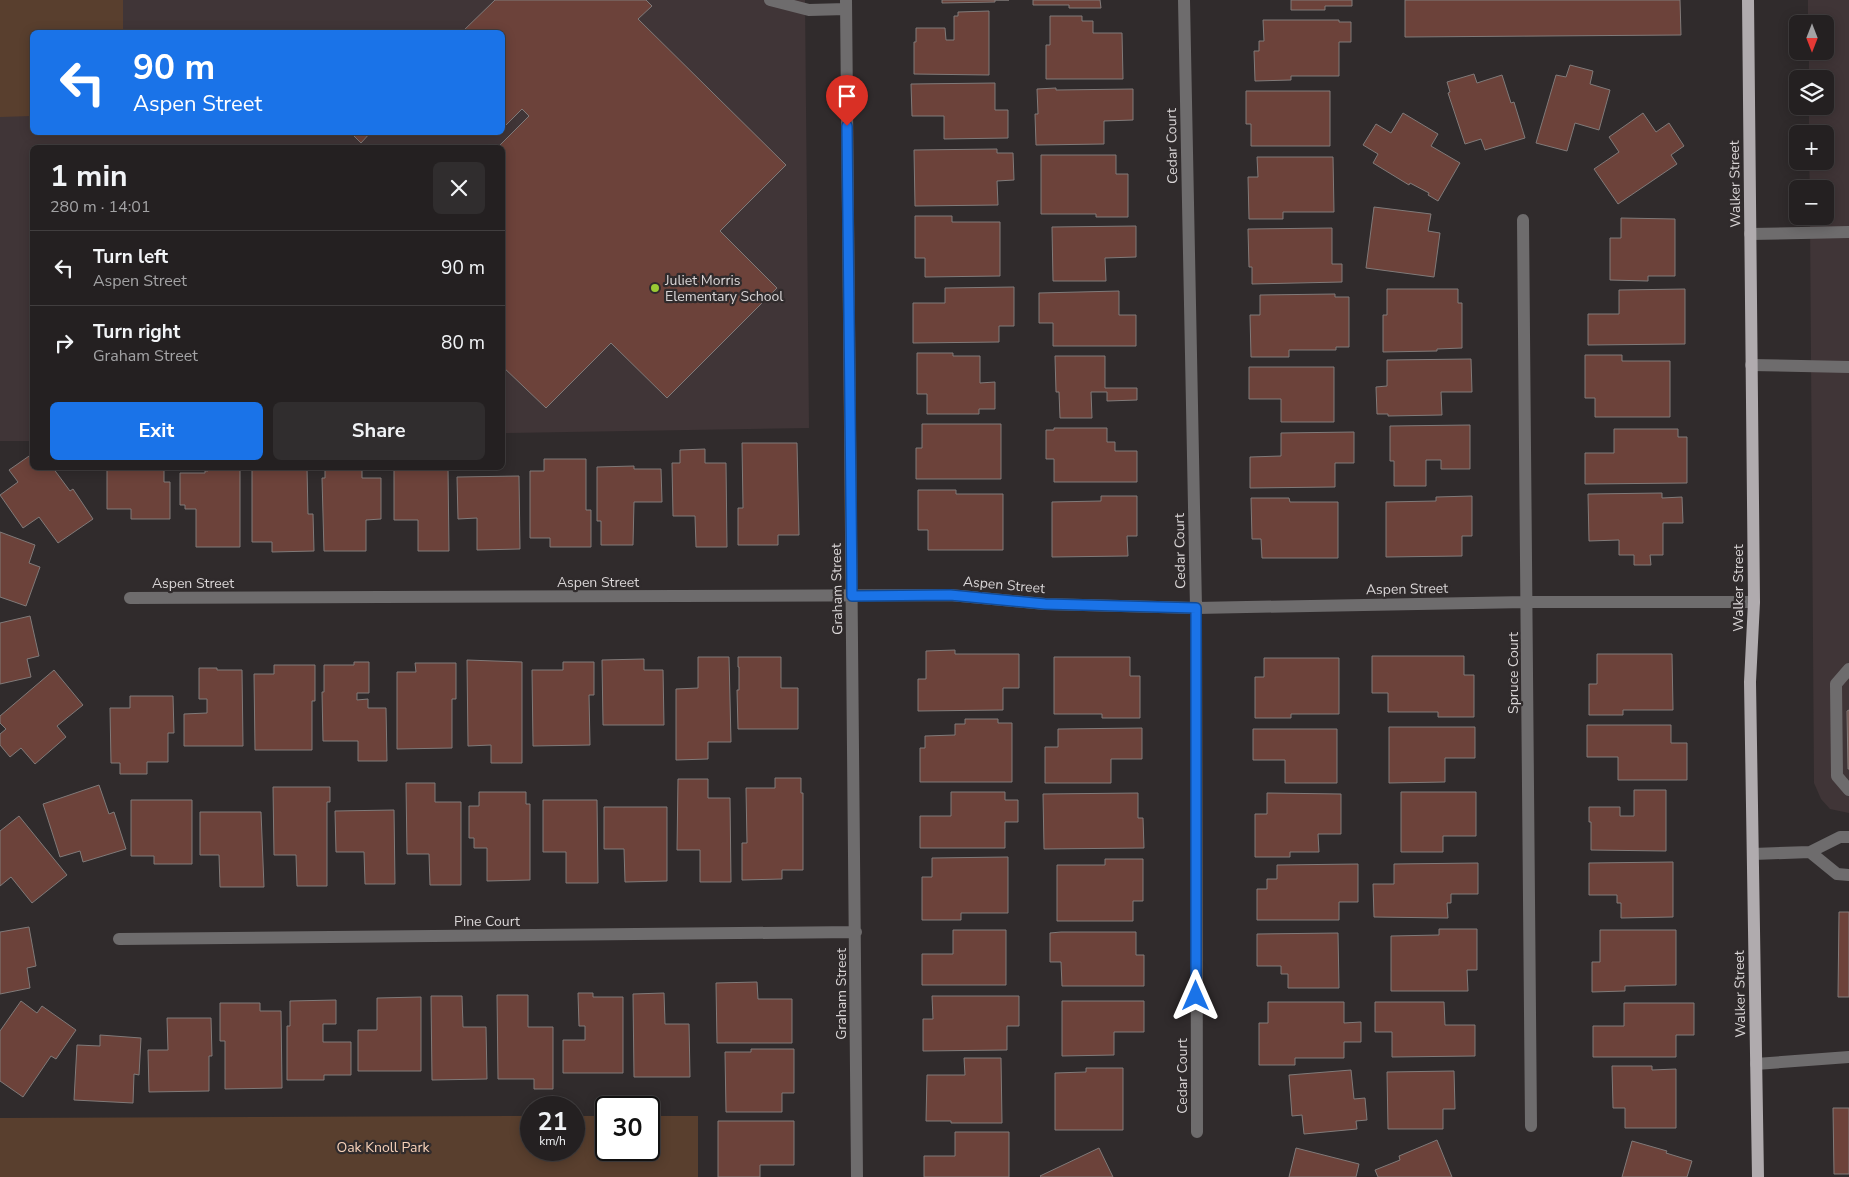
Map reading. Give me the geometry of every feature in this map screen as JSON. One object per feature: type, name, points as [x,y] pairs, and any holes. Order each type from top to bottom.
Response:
[{"type":"main road","name":"Walker Street","points":[[1748,0],[1754,602],[1750,682],[1758,1177]]},
{"type":"street","points":[[770,0],[809,10],[846,4]]},
{"type":"street","name":"Cedar Court","points":[[1184,0],[1196,608],[1197,1132]]},
{"type":"street","name":"Graham Street","points":[[846,4],[857,1177]]},
{"type":"street","name":"Spruce Court","points":[[1522,220],[1531,1126]]},
{"type":"street","points":[[1750,234],[1849,232]]},
{"type":"street","points":[[1751,365],[1849,368]]},
{"type":"street","name":"Aspen Street","points":[[130,598],[950,595],[1045,604],[1196,608],[1527,602],[1754,602]]},
{"type":"street","points":[[1849,669],[1836,684],[1837,776],[1849,790]]},
{"type":"street","points":[[1753,854],[1810,852],[1840,837],[1849,837]]},
{"type":"street","points":[[1810,852],[1837,874],[1849,875]]},
{"type":"street","name":"Pine Court","points":[[119,939],[856,932]]},
{"type":"street","points":[[1756,1064],[1849,1057]]},
{"type":"shaded area","name":"Juliet Morris Elementary School","points":[[0,0],[805,0],[809,428],[505,433],[505,145],[30,145],[30,441],[0,441]]},
{"type":"shaded area","points":[[1808,0],[1849,0],[1849,813],[1830,809],[1821,799],[1814,783],[1810,225],[1834,225],[1834,180],[1810,180],[1809,170],[1834,170],[1834,125],[1809,125],[1809,115],[1834,115],[1834,70],[1809,70],[1809,60],[1834,60],[1834,15],[1808,15]]},
{"type":"green space","points":[[0,0],[123,0],[123,30],[30,30],[30,116],[0,117]]},
{"type":"green space","name":"Oak Knoll Park","points":[[520,1116],[520,1161],[585,1161],[585,1116],[595,1116],[595,1161],[660,1161],[660,1116],[698,1116],[698,1177],[0,1177],[0,1118]]},
{"type":"building","points":[[495,0],[646,0],[652,6],[638,19],[786,165],[720,231],[777,288],[667,398],[611,343],[546,408],[505,369],[505,145],[500,145],[529,116],[522,109],[505,126],[505,30],[464,30]]},
{"type":"building","points":[[942,0],[995,0],[995,2],[942,3]]},
{"type":"building","points":[[1033,0],[1100,0],[1101,8],[1069,8],[1069,5],[1033,5]]},
{"type":"building","points":[[1291,0],[1352,0],[1352,6],[1325,6],[1325,10],[1291,10]]},
{"type":"building","points":[[1405,0],[1680,0],[1681,35],[1405,37]]},
{"type":"building","points":[[989,11],[989,75],[914,74],[916,28],[945,28],[946,40],[954,40],[954,16],[958,16],[958,12]]},
{"type":"building","points":[[1050,16],[1082,16],[1082,21],[1093,21],[1093,33],[1122,33],[1123,79],[1046,79],[1046,45],[1050,45]]},
{"type":"building","points":[[1263,20],[1339,20],[1339,22],[1351,22],[1351,42],[1339,42],[1339,76],[1291,76],[1291,80],[1255,81],[1254,51],[1259,51],[1259,41],[1264,41]]},
{"type":"building","points":[[1570,65],[1593,71],[1590,84],[1610,90],[1599,130],[1575,123],[1567,151],[1536,143],[1556,75],[1566,77]]},
{"type":"building","points":[[1474,74],[1477,83],[1502,75],[1511,103],[1514,102],[1525,138],[1485,150],[1481,139],[1465,144],[1448,93],[1450,92],[1447,82]]},
{"type":"building","points":[[995,83],[995,110],[1008,110],[1008,138],[944,139],[944,116],[912,116],[911,84]]},
{"type":"building","points":[[1056,88],[1056,90],[1133,89],[1133,120],[1104,121],[1104,144],[1036,145],[1035,114],[1038,114],[1037,89]]},
{"type":"building","points":[[1246,91],[1330,91],[1330,146],[1251,146],[1251,124],[1246,124]]},
{"type":"building","points":[[1403,113],[1438,134],[1431,146],[1460,163],[1438,201],[1428,195],[1429,193],[1410,183],[1409,185],[1373,163],[1378,154],[1363,145],[1376,124],[1391,133]]},
{"type":"building","points":[[1643,113],[1656,132],[1669,123],[1684,146],[1671,155],[1677,164],[1618,204],[1594,169],[1619,152],[1609,137]]},
{"type":"building","points":[[353,135],[368,135],[361,143]]},
{"type":"building","points":[[997,149],[997,153],[1013,153],[1014,180],[997,181],[998,205],[915,206],[914,150]]},
{"type":"building","points":[[1041,155],[1116,155],[1116,174],[1128,174],[1128,217],[1096,217],[1096,214],[1041,214]]},
{"type":"building","points":[[1257,157],[1333,157],[1334,212],[1283,212],[1283,219],[1249,219],[1248,177],[1258,177]]},
{"type":"building","points":[[1374,207],[1431,214],[1428,231],[1440,233],[1434,277],[1366,268]]},
{"type":"building","points":[[915,216],[952,216],[952,222],[1000,222],[1000,276],[925,277],[925,258],[915,258]]},
{"type":"building","points":[[1621,218],[1675,219],[1675,276],[1648,276],[1648,281],[1610,280],[1610,238],[1621,238]]},
{"type":"building","points":[[1136,226],[1136,257],[1105,258],[1106,281],[1053,281],[1052,227]]},
{"type":"building","points":[[1332,228],[1332,264],[1342,264],[1342,282],[1252,284],[1252,267],[1249,267],[1248,229]]},
{"type":"building","points":[[1014,287],[1014,326],[999,326],[999,342],[913,343],[913,303],[945,303],[945,288]]},
{"type":"building","points":[[1387,289],[1458,289],[1458,303],[1462,303],[1462,348],[1437,349],[1437,351],[1383,352],[1383,315],[1387,315]]},
{"type":"building","points":[[1685,289],[1685,344],[1588,345],[1588,314],[1619,314],[1619,290]]},
{"type":"building","points":[[1119,291],[1119,315],[1136,315],[1136,346],[1053,346],[1053,323],[1039,323],[1039,293]]},
{"type":"building","points":[[1335,294],[1335,297],[1349,297],[1349,347],[1336,347],[1336,350],[1289,350],[1289,357],[1251,357],[1250,315],[1260,315],[1260,295]]},
{"type":"building","points":[[917,353],[953,353],[953,356],[980,356],[980,383],[995,382],[995,409],[979,409],[979,414],[927,414],[927,394],[917,394]]},
{"type":"building","points":[[1585,355],[1622,355],[1622,361],[1670,361],[1670,417],[1595,417],[1595,398],[1585,398]]},
{"type":"building","points":[[1055,356],[1105,356],[1105,388],[1137,388],[1137,400],[1107,401],[1107,392],[1091,392],[1092,418],[1060,418],[1059,392],[1056,392]]},
{"type":"building","points":[[1471,359],[1472,392],[1441,392],[1442,415],[1388,416],[1388,414],[1377,414],[1376,387],[1387,386],[1387,360]]},
{"type":"building","points":[[1249,367],[1334,367],[1334,422],[1281,422],[1281,399],[1249,399]]},
{"type":"building","points":[[922,424],[1001,424],[1001,479],[916,479],[916,448],[922,448]]},
{"type":"building","points":[[1470,425],[1470,469],[1441,469],[1441,460],[1426,460],[1426,486],[1394,486],[1394,461],[1390,461],[1390,426]]},
{"type":"building","points":[[1054,428],[1107,428],[1107,442],[1115,442],[1115,451],[1137,451],[1137,482],[1054,482],[1054,459],[1046,459],[1046,430],[1054,430]]},
{"type":"building","points":[[1614,429],[1678,429],[1678,437],[1687,437],[1687,483],[1585,484],[1585,453],[1614,453]]},
{"type":"building","points":[[1354,432],[1354,463],[1335,463],[1335,487],[1250,488],[1250,457],[1281,456],[1281,433]]},
{"type":"building","points":[[742,443],[797,443],[799,535],[778,535],[778,545],[738,545],[738,508],[743,508]]},
{"type":"building","points":[[705,449],[705,463],[726,463],[727,547],[696,547],[695,516],[673,516],[672,463],[680,463],[680,450]]},
{"type":"building","points":[[30,455],[30,470],[54,470],[70,491],[73,489],[93,519],[58,543],[39,517],[23,528],[0,495],[18,482],[9,470]]},
{"type":"building","points":[[544,459],[586,459],[586,510],[591,510],[591,547],[550,547],[550,538],[530,538],[530,471],[544,471]]},
{"type":"building","points":[[634,466],[634,469],[661,469],[662,502],[634,502],[633,545],[601,545],[601,521],[597,521],[597,467]]},
{"type":"building","points":[[107,470],[164,470],[164,482],[170,482],[170,519],[131,519],[131,509],[107,509]]},
{"type":"building","points":[[240,470],[240,547],[196,547],[196,509],[185,509],[185,505],[180,505],[180,473],[205,473],[205,471]]},
{"type":"building","points":[[252,470],[307,470],[308,514],[313,514],[314,551],[272,552],[272,542],[252,542]]},
{"type":"building","points":[[325,470],[362,470],[362,478],[381,478],[381,519],[366,520],[366,551],[324,551],[322,478],[325,478]]},
{"type":"building","points":[[394,470],[448,470],[449,551],[418,551],[418,520],[394,520]]},
{"type":"building","points":[[519,476],[520,549],[477,550],[477,518],[458,519],[457,477]]},
{"type":"building","points":[[918,490],[956,490],[956,494],[1003,494],[1003,550],[928,550],[928,530],[918,530]]},
{"type":"building","points":[[1662,493],[1662,498],[1682,497],[1683,523],[1663,523],[1663,555],[1650,555],[1651,565],[1634,565],[1634,555],[1619,555],[1619,540],[1589,541],[1588,494]]},
{"type":"building","points":[[1101,496],[1137,496],[1137,536],[1127,536],[1128,556],[1052,557],[1052,502],[1101,501]]},
{"type":"building","points":[[1472,496],[1472,536],[1462,536],[1462,556],[1386,557],[1386,502],[1436,501],[1436,497]]},
{"type":"building","points":[[1251,498],[1289,498],[1290,502],[1338,502],[1338,558],[1262,558],[1261,539],[1252,539]]},
{"type":"building","points":[[0,532],[35,545],[29,563],[40,567],[26,606],[0,597]]},
{"type":"building","points":[[30,616],[39,656],[27,659],[31,677],[0,684],[0,623]]},
{"type":"building","points":[[955,650],[955,654],[1019,654],[1019,688],[1003,688],[1003,710],[918,711],[918,679],[926,679],[926,651]]},
{"type":"building","points":[[1597,654],[1672,654],[1673,710],[1623,710],[1623,715],[1589,715],[1589,684],[1597,684]]},
{"type":"building","points":[[1372,656],[1464,656],[1464,675],[1474,675],[1474,717],[1438,717],[1438,712],[1388,712],[1388,693],[1372,693]]},
{"type":"building","points":[[698,657],[729,657],[731,742],[708,742],[708,759],[676,760],[676,689],[698,688]]},
{"type":"building","points":[[738,657],[781,657],[781,688],[798,688],[798,729],[738,729]]},
{"type":"building","points":[[1054,657],[1130,657],[1130,676],[1140,676],[1140,718],[1102,718],[1102,714],[1054,714]]},
{"type":"building","points":[[1264,658],[1339,658],[1339,714],[1291,714],[1291,718],[1255,718],[1255,677],[1264,677]]},
{"type":"building","points":[[644,659],[644,670],[663,670],[664,725],[603,725],[602,660]]},
{"type":"building","points":[[467,660],[522,662],[522,763],[491,763],[491,745],[468,746]]},
{"type":"building","points":[[354,662],[369,662],[369,693],[357,693],[357,700],[368,699],[368,708],[386,708],[387,761],[358,761],[358,741],[323,741],[322,692],[324,692],[324,665],[354,665]]},
{"type":"building","points":[[563,662],[594,662],[594,695],[589,695],[590,745],[533,746],[532,670],[563,670]]},
{"type":"building","points":[[415,663],[456,663],[456,699],[452,699],[452,748],[397,749],[397,672],[416,672]]},
{"type":"building","points":[[274,665],[315,665],[315,701],[312,701],[312,750],[255,750],[254,674],[274,674]]},
{"type":"building","points":[[199,668],[242,670],[243,746],[184,746],[184,714],[207,713],[207,699],[199,699]]},
{"type":"building","points":[[54,670],[83,705],[57,726],[66,737],[35,764],[21,748],[10,757],[0,745],[0,734],[6,729],[0,723],[0,716]]},
{"type":"building","points":[[130,696],[173,696],[174,733],[168,733],[168,762],[147,762],[147,774],[120,774],[120,763],[111,763],[110,708],[130,708]]},
{"type":"building","points":[[1849,710],[1849,769],[1848,769],[1847,711]]},
{"type":"building","points":[[965,719],[998,719],[998,723],[1012,723],[1012,782],[920,782],[920,748],[925,748],[925,736],[955,735],[955,724],[965,724]]},
{"type":"building","points":[[1587,725],[1671,725],[1671,743],[1687,743],[1687,780],[1618,780],[1618,757],[1587,757]]},
{"type":"building","points":[[1389,727],[1475,727],[1475,758],[1445,758],[1445,782],[1389,783]]},
{"type":"building","points":[[1142,728],[1142,759],[1111,759],[1111,783],[1045,783],[1045,747],[1058,747],[1058,729]]},
{"type":"building","points":[[1253,729],[1337,729],[1337,783],[1285,783],[1285,760],[1253,760]]},
{"type":"building","points":[[775,778],[801,778],[801,793],[803,793],[803,870],[782,870],[782,879],[742,880],[742,843],[747,843],[746,788],[775,788]]},
{"type":"building","points":[[678,779],[708,779],[708,798],[730,798],[731,882],[700,882],[700,850],[677,850]]},
{"type":"building","points":[[406,783],[435,783],[435,802],[461,802],[461,885],[430,885],[429,854],[407,854]]},
{"type":"building","points":[[99,785],[109,814],[114,812],[126,849],[83,862],[80,851],[60,857],[43,804]]},
{"type":"building","points":[[273,787],[330,787],[330,802],[327,802],[327,886],[297,886],[296,855],[274,855]]},
{"type":"building","points":[[1634,790],[1666,790],[1666,851],[1591,850],[1589,807],[1620,807],[1620,816],[1634,816]]},
{"type":"building","points":[[479,792],[526,792],[526,804],[530,804],[530,880],[487,881],[487,848],[474,848],[474,838],[469,838],[469,806],[479,806]]},
{"type":"building","points":[[951,792],[1005,792],[1005,800],[1018,800],[1018,822],[1005,822],[1005,848],[920,848],[920,816],[951,816]]},
{"type":"building","points":[[1401,792],[1476,792],[1476,836],[1443,836],[1443,852],[1401,852]]},
{"type":"building","points":[[1138,793],[1138,818],[1143,818],[1144,848],[1044,849],[1043,794]]},
{"type":"building","points":[[1267,793],[1341,794],[1341,834],[1318,834],[1319,852],[1290,852],[1290,857],[1255,857],[1255,814],[1267,814]]},
{"type":"building","points":[[131,800],[192,800],[192,864],[154,864],[154,856],[131,856]]},
{"type":"building","points":[[543,800],[597,800],[598,883],[566,883],[566,852],[543,852]]},
{"type":"building","points":[[604,807],[667,807],[667,881],[625,882],[624,849],[604,849]]},
{"type":"building","points":[[394,810],[395,884],[365,884],[364,852],[336,852],[335,811]]},
{"type":"building","points":[[200,812],[261,812],[264,887],[220,887],[219,855],[200,855]]},
{"type":"building","points":[[19,816],[67,875],[32,903],[11,877],[0,886],[0,831]]},
{"type":"building","points":[[1008,857],[1008,913],[961,913],[961,920],[922,920],[922,877],[932,877],[932,858]]},
{"type":"building","points":[[1105,859],[1143,859],[1143,901],[1133,901],[1133,921],[1057,921],[1057,865],[1105,865]]},
{"type":"building","points":[[1673,862],[1673,917],[1621,918],[1621,903],[1617,903],[1617,895],[1589,895],[1589,863]]},
{"type":"building","points":[[1478,863],[1478,894],[1451,894],[1451,903],[1447,903],[1448,918],[1374,917],[1373,884],[1394,884],[1394,864]]},
{"type":"building","points":[[1358,864],[1358,902],[1339,902],[1339,920],[1257,920],[1257,889],[1267,889],[1267,879],[1277,879],[1277,865]]},
{"type":"building","points":[[1839,912],[1849,912],[1849,997],[1838,997]]},
{"type":"building","points":[[29,927],[36,966],[27,968],[30,988],[0,994],[0,932]]},
{"type":"building","points":[[1439,929],[1477,929],[1477,970],[1467,970],[1468,991],[1391,991],[1391,936],[1439,935]]},
{"type":"building","points":[[953,930],[1006,930],[1006,985],[922,985],[922,954],[953,954]]},
{"type":"building","points":[[1600,930],[1676,930],[1676,985],[1625,986],[1625,991],[1592,992],[1592,962],[1600,962]]},
{"type":"building","points":[[1136,932],[1136,955],[1144,955],[1144,986],[1062,986],[1061,962],[1050,962],[1050,933]]},
{"type":"building","points":[[1338,933],[1339,988],[1288,988],[1288,974],[1281,974],[1281,966],[1257,966],[1257,934]]},
{"type":"building","points":[[757,982],[758,999],[792,999],[792,1043],[717,1043],[716,983]]},
{"type":"building","points":[[578,993],[593,993],[593,997],[623,997],[623,1073],[563,1073],[563,1040],[585,1040],[585,1026],[579,1026]]},
{"type":"building","points":[[664,993],[665,1024],[689,1024],[690,1077],[634,1077],[633,994]]},
{"type":"building","points":[[497,995],[528,995],[528,1027],[553,1027],[553,1089],[534,1089],[534,1079],[498,1079]]},
{"type":"building","points":[[431,996],[462,996],[463,1027],[486,1027],[487,1079],[432,1080]]},
{"type":"building","points":[[932,996],[1019,996],[1019,1026],[1007,1026],[1007,1050],[923,1051],[923,1019],[933,1019]]},
{"type":"building","points":[[421,997],[421,1071],[358,1071],[358,1030],[377,1030],[377,998]]},
{"type":"building","points":[[336,1000],[336,1024],[323,1024],[323,1042],[351,1042],[351,1075],[324,1075],[324,1080],[287,1080],[287,1026],[290,1026],[290,1001]]},
{"type":"building","points":[[21,1001],[37,1013],[42,1006],[76,1030],[56,1059],[51,1056],[23,1097],[0,1081],[0,1031]]},
{"type":"building","points":[[1062,1001],[1144,1001],[1144,1032],[1114,1032],[1114,1055],[1062,1056]]},
{"type":"building","points":[[1268,1002],[1344,1002],[1344,1023],[1361,1022],[1361,1042],[1344,1042],[1344,1058],[1295,1058],[1295,1065],[1259,1065],[1259,1023],[1268,1023]]},
{"type":"building","points":[[1375,1002],[1444,1002],[1445,1025],[1475,1025],[1475,1056],[1392,1057],[1392,1032],[1375,1032]]},
{"type":"building","points":[[220,1003],[260,1003],[260,1011],[281,1011],[282,1088],[225,1089],[225,1041],[220,1041]]},
{"type":"building","points":[[1624,1003],[1694,1003],[1694,1035],[1676,1035],[1676,1057],[1593,1057],[1593,1026],[1624,1026]]},
{"type":"building","points":[[167,1018],[211,1018],[212,1056],[209,1056],[209,1091],[149,1092],[148,1050],[168,1050]]},
{"type":"building","points":[[100,1035],[141,1038],[139,1075],[134,1074],[133,1103],[74,1100],[77,1045],[100,1046]]},
{"type":"building","points":[[751,1049],[794,1049],[794,1093],[782,1093],[782,1112],[726,1112],[725,1052],[751,1052]]},
{"type":"building","points":[[964,1058],[1001,1058],[1002,1123],[926,1121],[927,1075],[965,1075]]},
{"type":"building","points":[[1612,1066],[1652,1066],[1652,1070],[1676,1069],[1676,1128],[1625,1128],[1625,1108],[1613,1108]]},
{"type":"building","points":[[1086,1068],[1123,1068],[1123,1130],[1055,1130],[1055,1073],[1086,1072]]},
{"type":"building","points":[[1351,1070],[1354,1099],[1365,1098],[1367,1120],[1356,1121],[1357,1129],[1304,1134],[1302,1115],[1292,1116],[1289,1075]]},
{"type":"building","points":[[1454,1071],[1455,1109],[1443,1109],[1443,1129],[1388,1129],[1387,1072]]},
{"type":"building","points":[[1833,1108],[1849,1108],[1849,1174],[1834,1174]]},
{"type":"building","points":[[718,1121],[794,1121],[794,1165],[760,1165],[760,1177],[718,1177]]},
{"type":"building","points":[[955,1132],[1009,1132],[1009,1177],[924,1177],[924,1156],[955,1156]]},
{"type":"building","points":[[1437,1140],[1452,1177],[1378,1177],[1375,1170],[1400,1160],[1399,1156]]},
{"type":"building","points":[[1632,1141],[1667,1151],[1666,1153],[1692,1161],[1687,1177],[1622,1177]]},
{"type":"building","points":[[1099,1148],[1113,1177],[1040,1176]]},
{"type":"building","points":[[1296,1148],[1359,1164],[1356,1177],[1289,1177]]},
{"type":"place","name":"Juliet Morris Elementary School","points":[[655,288]]},
{"type":"route","points":[[847,126],[852,596],[950,595],[1045,604],[1196,608],[1196,996]]}]
